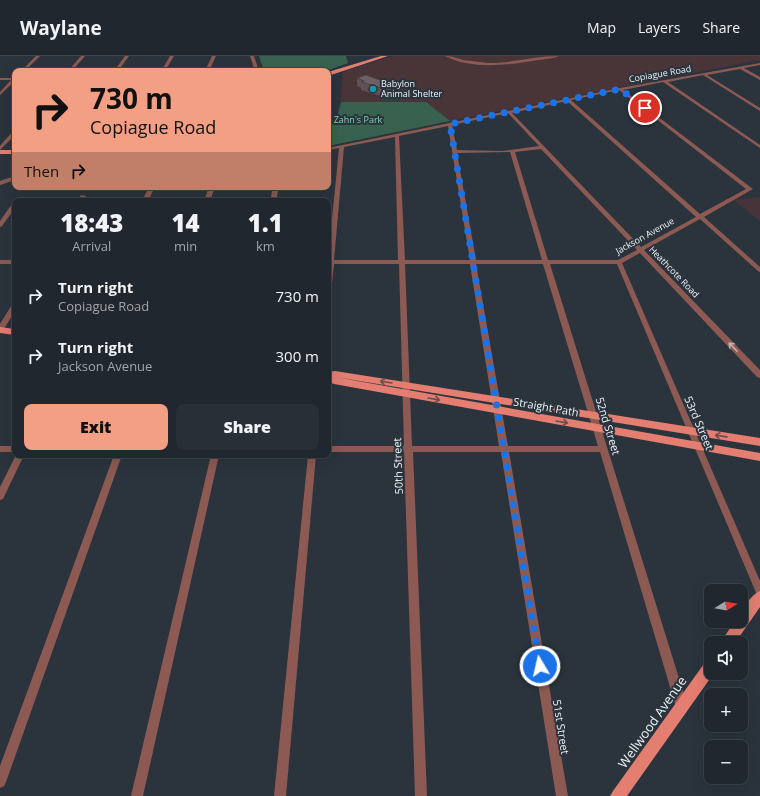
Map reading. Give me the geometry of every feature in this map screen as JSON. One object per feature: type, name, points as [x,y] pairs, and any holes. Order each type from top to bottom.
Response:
[{"type":"main road","points":[[331,73],[386,56]]},
{"type":"main road","points":[[0,151],[12,152]]},
{"type":"main road","points":[[0,330],[12,332]]},
{"type":"main road","name":"Straight Path","points":[[331,379],[334,381],[496,400],[760,442]]},
{"type":"main road","name":"Straight Path","points":[[407,390],[498,410],[744,455],[760,456]]},
{"type":"main road","points":[[732,636],[759,600]]},
{"type":"main road","name":"Wellwood Avenue","points":[[618,796],[704,676]]},
{"type":"street","points":[[26,68],[38,56]]},
{"type":"street","points":[[73,68],[83,56]]},
{"type":"street","points":[[118,68],[127,56]]},
{"type":"street","points":[[165,68],[172,56]]},
{"type":"street","points":[[208,68],[214,56]]},
{"type":"street","points":[[252,56],[256,68]]},
{"type":"street","points":[[447,56],[470,63],[492,65],[557,56]]},
{"type":"street","name":"Copiague Road","points":[[331,148],[620,89],[760,64]]},
{"type":"street","points":[[740,68],[760,79]]},
{"type":"street","points":[[703,74],[760,110]]},
{"type":"street","points":[[0,79],[12,79]]},
{"type":"street","points":[[664,81],[760,146]]},
{"type":"street","points":[[0,94],[12,82]]},
{"type":"street","name":"Jackson Avenue","points":[[331,262],[619,262],[750,189],[620,89]]},
{"type":"street","points":[[568,100],[760,270]]},
{"type":"street","name":"Heathcote Road","points":[[509,112],[760,375]]},
{"type":"street","name":"51st Street","points":[[450,124],[561,793]]},
{"type":"street","name":"50th Street","points":[[397,134],[421,796]]},
{"type":"street","points":[[0,151],[12,136]]},
{"type":"street","points":[[331,252],[342,146]]},
{"type":"street","points":[[455,151],[512,151],[542,147]]},
{"type":"street","name":"52nd Street","points":[[512,151],[682,707]]},
{"type":"street","points":[[0,183],[12,179]]},
{"type":"street","points":[[0,224],[12,208]]},
{"type":"street","points":[[0,262],[12,262]]},
{"type":"street","name":"53rd Street","points":[[619,262],[698,446],[759,600]]},
{"type":"street","points":[[0,330],[12,311]]},
{"type":"street","points":[[0,448],[12,449]]},
{"type":"street","points":[[331,449],[603,449]]},
{"type":"street","points":[[0,496],[19,458]]},
{"type":"street","points":[[0,782],[117,458]]},
{"type":"street","points":[[137,796],[214,458]]},
{"type":"street","points":[[280,796],[312,458]]},
{"type":"shaded area","points":[[392,56],[760,56],[760,60],[450,121],[426,102],[341,102],[342,72]]},
{"type":"shaded area","points":[[760,197],[760,221],[734,200]]},
{"type":"green space","points":[[259,56],[346,56],[348,63],[331,69],[263,68]]},
{"type":"green space","name":"Zahn's Park","points":[[341,102],[426,102],[450,121],[331,145],[331,122],[336,122]]},
{"type":"building","points":[[366,75],[393,85],[385,89],[361,82],[364,81],[357,78]]},
{"type":"place","name":"Babylon Animal Shelter","points":[[373,89]]},
{"type":"route","points":[[540,666],[450,124],[620,89],[645,108]]}]
